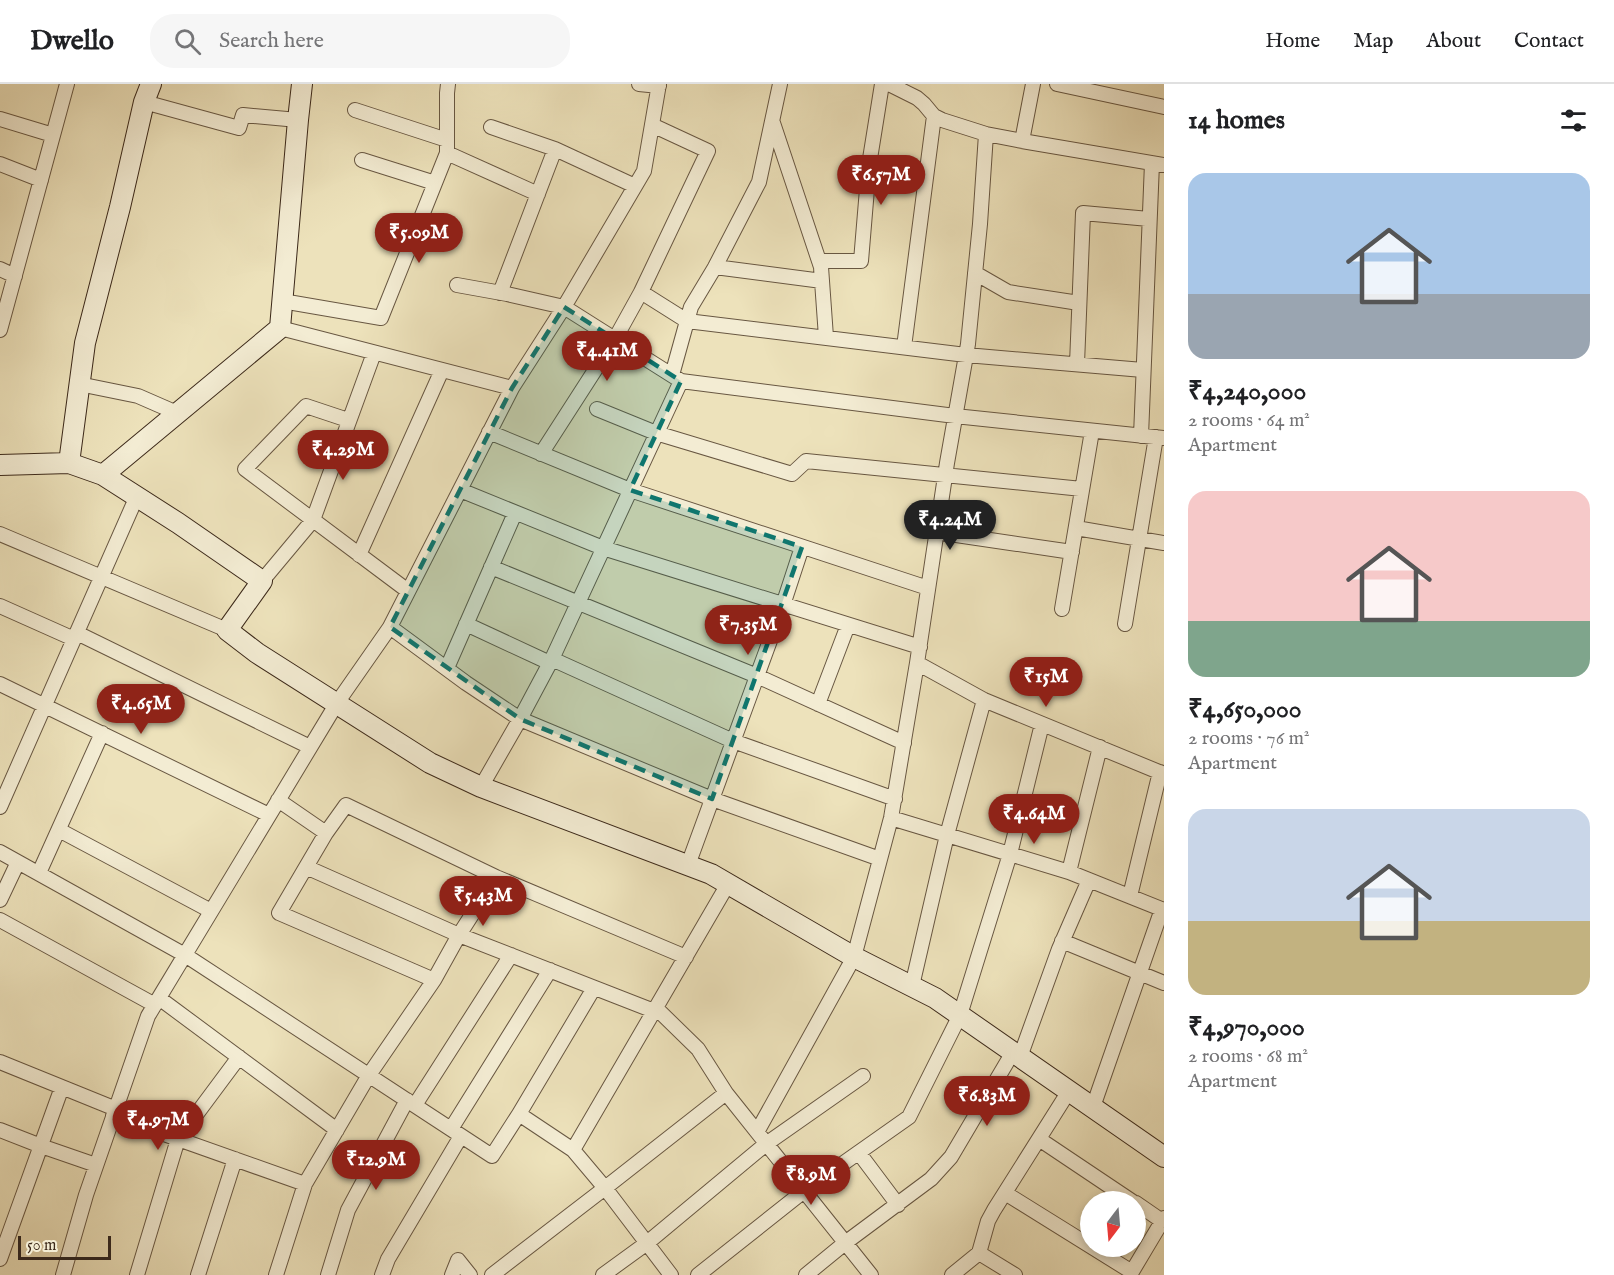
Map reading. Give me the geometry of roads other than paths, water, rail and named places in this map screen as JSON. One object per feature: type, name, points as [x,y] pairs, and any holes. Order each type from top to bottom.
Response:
[{"type":"street","points":[[0,330],[67,84]]},
{"type":"street","points":[[103,475],[280,328],[302,84]]},
{"type":"street","points":[[282,301],[381,318],[435,183],[447,146],[448,84]]},
{"type":"street","points":[[63,1275],[86,1195],[148,1016],[337,703],[390,627],[512,388],[564,307],[644,171],[659,85],[639,84]]},
{"type":"street","points":[[481,787],[551,661],[656,433],[676,378],[691,307],[715,267],[759,182],[780,84]]},
{"type":"street","points":[[819,261],[861,261],[869,165],[882,84]]},
{"type":"street","points":[[889,84],[917,98],[934,116],[987,134],[1158,164],[1149,219],[1141,436]]},
{"type":"street","points":[[1022,141],[1032,84]]},
{"type":"street","points":[[1057,84],[1164,106]]},
{"type":"street","points":[[69,463],[85,343],[148,93],[239,128],[243,115],[298,120]]},
{"type":"street","points":[[355,110],[447,146],[537,194]]},
{"type":"street","points":[[904,347],[934,116]]},
{"type":"street","points":[[0,118],[53,135]]},
{"type":"street","points":[[772,121],[819,261],[825,338]]},
{"type":"street","points":[[541,454],[615,339],[641,292],[708,152],[652,125]]},
{"type":"street","points":[[491,127],[555,149],[635,186]]},
{"type":"street","points":[[757,1132],[854,957],[891,818],[966,355],[987,134]]},
{"type":"street","points":[[500,293],[555,149]]},
{"type":"street","points":[[362,160],[435,183]]},
{"type":"street","points":[[0,164],[41,180]]},
{"type":"street","points":[[1077,364],[1083,213],[1149,219]]},
{"type":"street","points":[[715,267],[822,282]]},
{"type":"street","points":[[0,269],[15,276]]},
{"type":"street","points":[[975,273],[1008,292],[1079,303]]},
{"type":"street","points":[[457,285],[564,307],[676,378],[955,417],[1160,438],[1139,539],[1125,624]]},
{"type":"street","points":[[641,292],[687,321],[966,355],[1143,370]]},
{"type":"street","points":[[280,328],[512,388]]},
{"type":"street","points":[[227,630],[262,581],[313,520],[374,353]]},
{"type":"street","points":[[359,555],[442,370]]},
{"type":"street","points":[[80,384],[138,396],[177,413]]},
{"type":"street","points":[[348,420],[306,406],[245,469],[408,591]]},
{"type":"street","points":[[597,409],[656,433],[792,474],[806,461],[1082,489]]},
{"type":"street","points":[[1062,609],[1092,430]]},
{"type":"street","points":[[489,432],[630,490],[928,588]]},
{"type":"street","points":[[0,465],[69,463],[103,475],[262,581]]},
{"type":"street","points":[[460,490],[603,548],[920,647]]},
{"type":"street","points":[[0,807],[137,496]]},
{"type":"street","points":[[447,668],[515,513]]},
{"type":"street","points":[[1076,528],[1164,543]]},
{"type":"street","points":[[936,532],[1072,552]]},
{"type":"street","points":[[0,534],[227,630],[257,653],[430,763],[481,787],[711,874],[854,957],[935,998],[1164,1157]]},
{"type":"street","points":[[688,865],[802,547]]},
{"type":"street","points":[[491,567],[757,676],[904,743]]},
{"type":"street","points":[[0,606],[76,636],[310,747]]},
{"type":"street","points":[[466,624],[733,741],[895,799]]},
{"type":"street","points":[[818,704],[848,625]]},
{"type":"street","points":[[390,627],[520,719],[712,799],[880,859]]},
{"type":"street","points":[[917,663],[984,700],[1162,773],[1130,896]]},
{"type":"street","points":[[0,684],[269,815]]},
{"type":"street","points":[[912,986],[947,835],[984,700]]},
{"type":"street","points":[[698,1275],[804,1191],[909,1116],[960,1016],[1010,854],[1042,724]]},
{"type":"street","points":[[39,873],[102,734]]},
{"type":"street","points":[[1069,872],[1100,747]]},
{"type":"street","points":[[278,800],[326,833]]},
{"type":"street","points":[[434,980],[279,913],[326,833],[346,805],[496,877],[686,957]]},
{"type":"street","points":[[891,818],[1069,872],[1163,909],[1093,1107]]},
{"type":"street","points":[[59,830],[211,911]]},
{"type":"street","points":[[0,852],[185,955],[492,1156],[594,988]]},
{"type":"street","points":[[0,900],[18,862]]},
{"type":"street","points":[[306,867],[459,935],[655,1010],[698,1049],[726,1093],[871,1275]]},
{"type":"street","points":[[276,1275],[305,1184],[369,1075],[434,980],[496,877]]},
{"type":"street","points":[[806,1275],[931,1179],[951,1157],[1017,1054],[1089,880]]},
{"type":"street","points":[[573,1150],[728,884]]},
{"type":"street","points":[[0,920],[157,1002],[239,1057],[337,1130]]},
{"type":"street","points":[[1062,941],[1164,983]]},
{"type":"street","points":[[328,1275],[348,1210],[411,1103],[511,955]]},
{"type":"street","points":[[382,1275],[388,1259],[456,1132],[550,970]]},
{"type":"street","points":[[137,1275],[178,1139],[239,1057]]},
{"type":"street","points":[[0,1062],[178,1139],[305,1184]]},
{"type":"street","points":[[603,1275],[647,1244],[766,1144],[863,1076]]},
{"type":"street","points":[[0,1259],[62,1087]]},
{"type":"street","points":[[952,1275],[979,1253],[988,1221],[1069,1091]]},
{"type":"street","points":[[492,1275],[726,1093]]},
{"type":"street","points":[[519,1114],[573,1150],[671,1275]]},
{"type":"street","points":[[0,1130],[96,1165]]},
{"type":"street","points":[[1039,1139],[1117,1191]]},
{"type":"street","points":[[860,1153],[898,1204]]},
{"type":"street","points":[[198,1275],[235,1159]]},
{"type":"street","points":[[1005,1193],[1131,1274],[1163,1220],[1146,1209]]},
{"type":"street","points":[[979,1253],[1015,1275]]},
{"type":"street","points":[[452,1275],[458,1260],[470,1275]]}]
